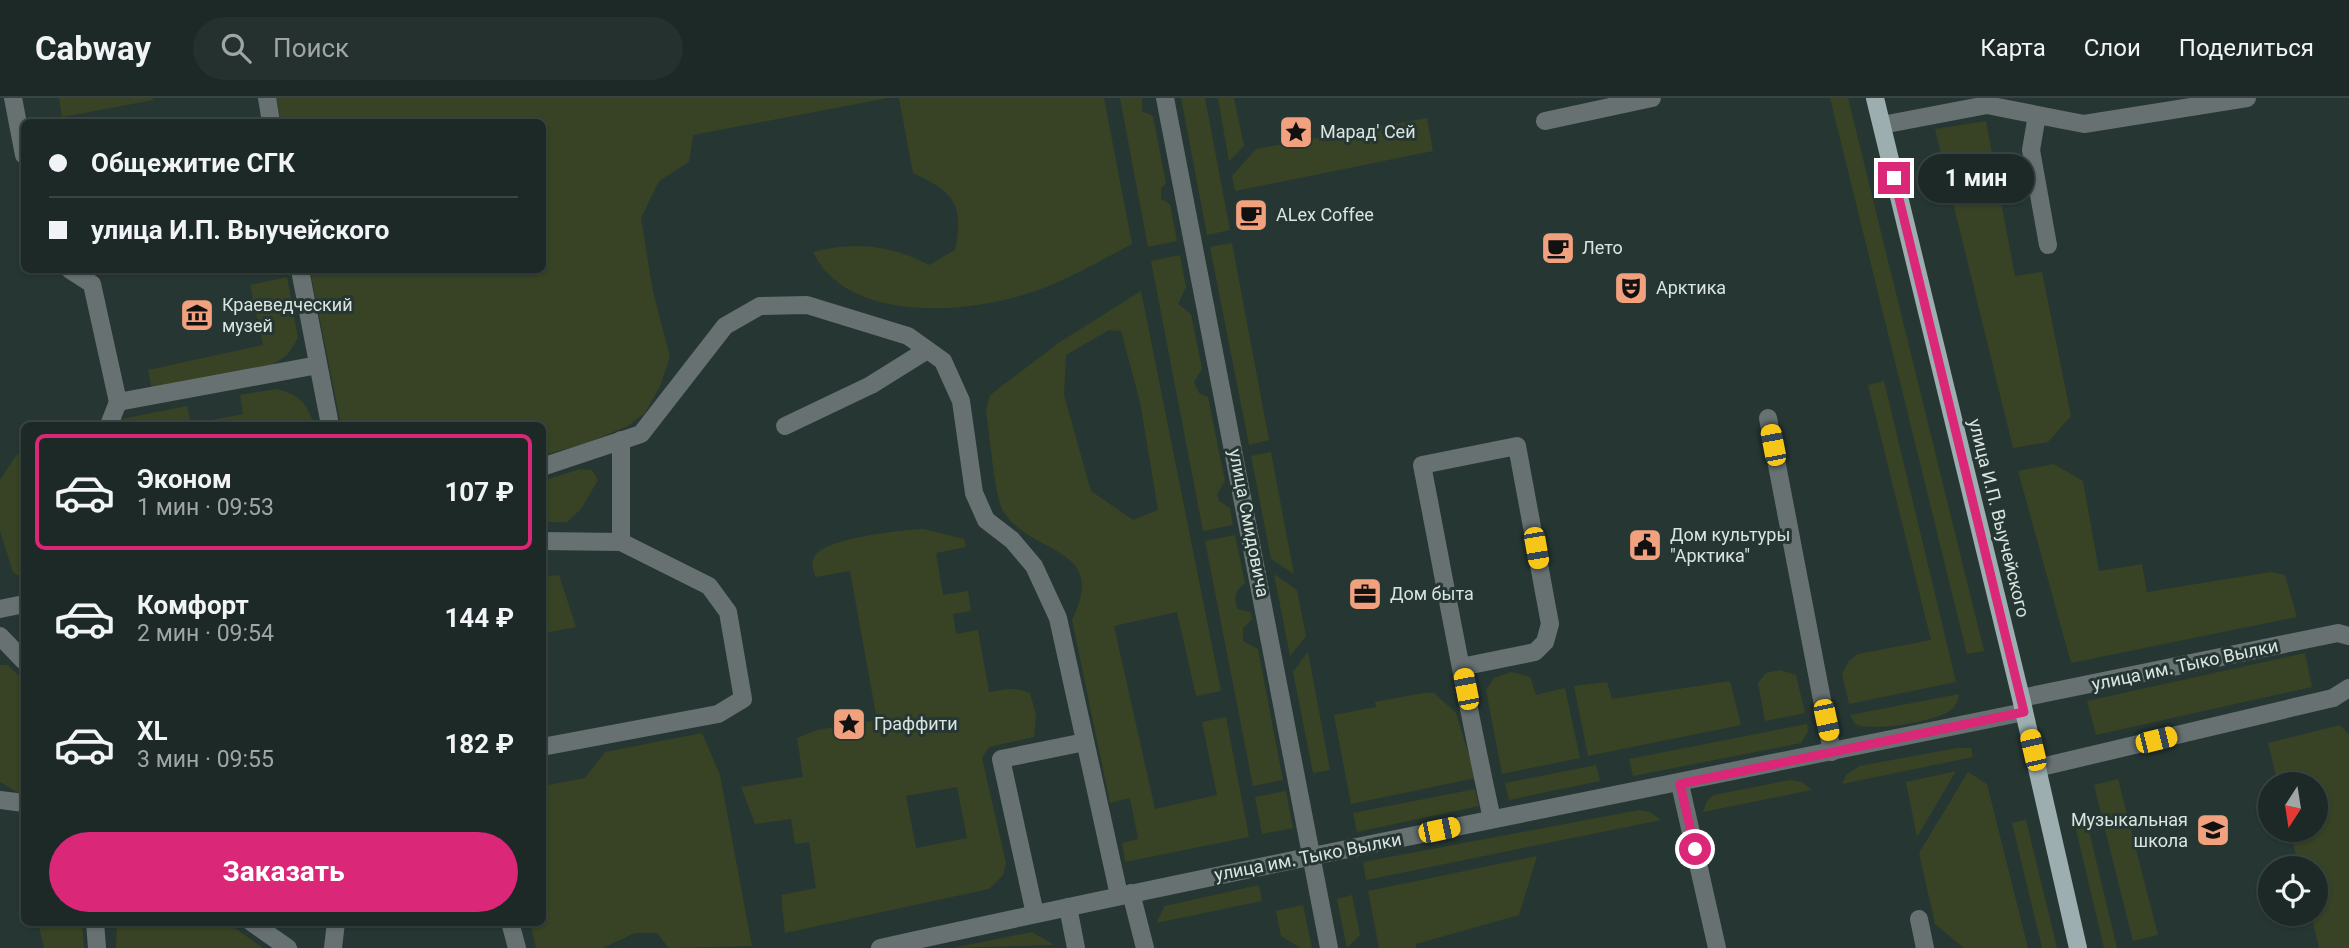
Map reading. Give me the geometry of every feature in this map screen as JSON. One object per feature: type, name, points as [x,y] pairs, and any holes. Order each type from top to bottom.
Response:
[{"type":"main road","name":"улица И.П. Выучейского","points":[[1875,98],[2023,705],[2078,948]]},
{"type":"street","points":[[13,98],[21,139]]},
{"type":"street","points":[[267,98],[270,119]]},
{"type":"street","name":"улица Смидовича","points":[[1165,98],[1329,948]]},
{"type":"street","points":[[1545,121],[1652,98]]},
{"type":"street","points":[[1882,125],[1987,105],[2084,124],[2247,98]]},
{"type":"street","points":[[2037,115],[2031,150],[2048,245]]},
{"type":"street","points":[[75,273],[92,284],[118,402],[110,422]]},
{"type":"street","points":[[301,273],[329,422]]},
{"type":"street","points":[[546,466],[641,434],[725,326],[760,306],[807,305],[908,336],[943,361],[961,401],[974,493],[986,520],[1012,540],[1034,566],[1058,618],[1085,742],[1125,894],[1145,948]]},
{"type":"street","points":[[785,426],[872,385],[927,350]]},
{"type":"street","points":[[118,402],[318,365]]},
{"type":"street","points":[[1768,418],[1832,752]]},
{"type":"street","points":[[621,440],[621,542]]},
{"type":"street","points":[[1461,667],[1535,652],[1545,642],[1550,624],[1517,446],[1422,465],[1461,667],[1492,819]]},
{"type":"street","points":[[546,541],[621,542],[709,586],[728,612],[743,699],[718,714],[546,746]]},
{"type":"street","points":[[1,603],[21,604]]},
{"type":"street","name":"улица им. Тыко Вылки","points":[[880,948],[1255,866],[1832,752],[2338,633],[2349,636]]},
{"type":"street","points":[[0,636],[21,658]]},
{"type":"street","points":[[2037,768],[2333,698],[2349,688]]},
{"type":"street","points":[[1035,914],[1001,759],[1085,742]]},
{"type":"street","points":[[1680,784],[1717,948]]},
{"type":"street","points":[[0,800],[21,803]]},
{"type":"street","points":[[1068,907],[1076,948]]},
{"type":"street","points":[[1919,919],[1925,948]]},
{"type":"street","points":[[95,926],[97,948]]},
{"type":"street","points":[[257,926],[288,948]]},
{"type":"street","points":[[333,948],[336,926]]},
{"type":"street","points":[[511,926],[517,948]]},
{"type":"green space","points":[[59,98],[151,98],[154,100],[62,117]]},
{"type":"green space","points":[[276,98],[888,98],[693,135],[689,162],[659,181],[641,218],[653,292],[670,357],[660,386],[645,413],[628,426],[582,445],[546,454],[546,422],[340,422],[311,273],[546,273],[546,119],[280,119]]},
{"type":"green space","points":[[899,98],[1104,98],[1132,244],[1041,289],[983,304],[917,308],[884,303],[855,293],[831,276],[813,252],[843,247],[872,247],[901,253],[929,265],[955,250],[958,234],[957,210],[947,193],[913,173]]},
{"type":"green space","points":[[1120,98],[1142,98],[1142,111],[1153,116],[1166,183],[1161,188],[1161,199],[1170,204],[1177,241],[1148,247]]},
{"type":"green space","points":[[1181,98],[1205,98],[1230,230],[1207,235]]},
{"type":"green space","points":[[1218,98],[1234,98],[1244,146],[1229,161]]},
{"type":"green space","points":[[1830,98],[1848,98],[1984,651],[1967,654]]},
{"type":"green space","points":[[1427,118],[1433,151],[1235,191],[1232,176],[1256,149]]},
{"type":"green space","points":[[1986,121],[2015,276],[2042,272],[2071,416],[2048,442],[2013,448],[1935,129]]},
{"type":"green space","points":[[1232,243],[1269,440],[1249,445],[1210,247]]},
{"type":"green space","points":[[1180,255],[1186,287],[1178,304],[1191,314],[1202,369],[1194,382],[1199,393],[1208,397],[1225,481],[1217,494],[1219,501],[1230,508],[1233,525],[1203,531],[1151,261]]},
{"type":"green space","points":[[287,277],[298,338],[288,354],[270,367],[152,390],[148,370],[263,345],[250,285]]},
{"type":"green space","points":[[1141,291],[1221,691],[1196,696],[1177,612],[1114,626],[1155,809],[1217,795],[1202,722],[1226,717],[1249,837],[1125,862],[1122,843],[1138,839],[1130,798],[1110,803],[1072,620],[1081,596],[1081,578],[1074,565],[1063,555],[1016,526],[1003,511],[997,493],[986,410],[990,395],[1060,342]],"holes":[[[1109,330],[1121,331],[1140,402],[1158,510],[1133,520],[1091,491],[1064,395],[1066,355]]]},
{"type":"green space","points":[[1884,381],[1956,682],[1849,704],[1842,674],[1849,661],[1858,654],[1931,640],[1868,385]]},
{"type":"green space","points":[[276,389],[291,394],[301,401],[313,422],[201,422],[243,414],[240,395]]},
{"type":"green space","points":[[187,406],[191,422],[122,422],[121,419]]},
{"type":"green space","points":[[1271,452],[1294,574],[1271,559],[1251,456]]},
{"type":"green space","points":[[18,453],[21,470],[21,577],[13,572],[0,531],[0,480]]},
{"type":"green space","points":[[2054,464],[2083,481],[2099,571],[2142,564],[2147,592],[2270,572],[2285,575],[2297,617],[2071,663],[2018,471]]},
{"type":"green space","points":[[580,469],[592,470],[598,480],[581,509],[567,522],[546,522],[546,480]]},
{"type":"green space","points":[[923,529],[964,539],[966,547],[936,553],[943,595],[968,591],[971,611],[953,614],[956,634],[978,630],[989,692],[1015,689],[1030,693],[1036,715],[1034,737],[989,747],[982,758],[1006,863],[1003,875],[989,889],[785,933],[781,895],[816,888],[809,842],[795,844],[791,819],[755,824],[741,787],[803,777],[797,738],[817,730],[877,720],[850,571],[816,577],[813,561],[822,550],[833,544],[882,533]],"holes":[[[957,787],[967,838],[916,848],[906,796]]]},
{"type":"green space","points":[[1235,535],[1245,583],[1237,592],[1236,602],[1238,609],[1250,612],[1252,619],[1243,628],[1243,641],[1258,649],[1283,780],[1253,786],[1205,541]]},
{"type":"green space","points":[[1274,574],[1297,590],[1306,636],[1290,656]]},
{"type":"green space","points":[[559,575],[576,627],[546,632],[546,577]]},
{"type":"green space","points":[[1308,652],[1330,770],[1313,773],[1293,672]]},
{"type":"green space","points":[[2305,653],[2312,687],[2096,735],[2087,701]]},
{"type":"green space","points":[[0,665],[8,665],[21,678],[21,794],[0,782]]},
{"type":"green space","points":[[1780,670],[1796,675],[1805,713],[1765,721],[1758,683],[1766,673]]},
{"type":"green space","points":[[1512,672],[1530,677],[1536,695],[1565,688],[1580,758],[1502,774],[1486,690],[1494,678]]},
{"type":"green space","points":[[1730,681],[1741,725],[1588,756],[1574,686],[1607,682],[1612,699]]},
{"type":"green space","points":[[1434,693],[1456,713],[1476,778],[1351,804],[1334,715],[1376,707],[1375,702]]},
{"type":"green space","points":[[1959,694],[1953,709],[1940,716],[1915,722],[1863,726],[1855,724],[1850,715]]},
{"type":"green space","points":[[1807,724],[1808,731],[1801,743],[1633,776],[1629,759]]},
{"type":"green space","points":[[2340,725],[2349,735],[2349,948],[2319,948],[2314,926],[2328,926],[2328,856],[2296,856],[2293,842],[2328,842],[2328,772],[2275,772],[2268,743]]},
{"type":"green space","points":[[702,733],[720,775],[752,946],[669,948],[657,933],[635,933],[603,948],[536,948],[531,926],[546,926],[546,785],[585,778],[605,752]]},
{"type":"green space","points":[[1957,748],[1971,748],[1973,757],[1842,784],[1846,775],[1859,766]]},
{"type":"green space","points":[[1596,765],[1600,781],[1509,800],[1505,783]]},
{"type":"green space","points":[[1956,771],[1917,837],[1906,782]]},
{"type":"green space","points":[[1968,772],[1987,784],[2028,948],[1964,948],[1935,924],[1919,853]]},
{"type":"green space","points":[[2118,779],[2158,935],[2133,941],[2094,785]]},
{"type":"green space","points":[[1790,780],[1802,782],[1812,790],[1703,812],[1707,801],[1714,795]]},
{"type":"green space","points":[[1475,789],[1479,806],[1357,832],[1353,813]]},
{"type":"green space","points":[[1286,791],[1293,828],[1262,834],[1255,797]]},
{"type":"green space","points":[[1639,810],[1650,812],[1661,820],[1366,880],[1363,862]]},
{"type":"green space","points":[[2085,814],[2117,948],[2104,948],[2073,817]]},
{"type":"green space","points":[[2026,820],[2057,948],[2042,948],[2012,823]]},
{"type":"green space","points":[[1537,856],[1519,915],[1416,944],[1416,948],[1379,948],[1368,891]]},
{"type":"green space","points":[[1259,885],[1262,901],[1156,923],[1165,906]]},
{"type":"green space","points":[[1352,895],[1360,935],[1347,948],[1337,899]]},
{"type":"green space","points":[[1303,905],[1312,948],[1301,948],[1281,936],[1276,911]]},
{"type":"green space","points":[[39,926],[82,926],[84,948],[44,948]]},
{"type":"green space","points":[[117,926],[232,926],[263,948],[116,948]]},
{"type":"green space","points":[[1032,932],[1054,945],[952,948]]},
{"type":"place","name":"Марад' Сей","points":[[1296,132]]},
{"type":"place","name":"ALex Coffee","points":[[1251,215]]},
{"type":"place","name":"Лето","points":[[1558,248]]},
{"type":"place","name":"Арктика","points":[[1631,288]]},
{"type":"place","name":"Краеведческий музей","points":[[197,315]]},
{"type":"place","name":"Дом культуры \"Арктика\"","points":[[1645,545]]},
{"type":"place","name":"Дом быта","points":[[1365,594]]},
{"type":"place","name":"Граффити","points":[[849,724]]},
{"type":"place","name":"Музыкальная школа","points":[[2213,830]]},
{"type":"route","points":[[1695,849],[1680,784],[2024,712],[1894,178]]}]
